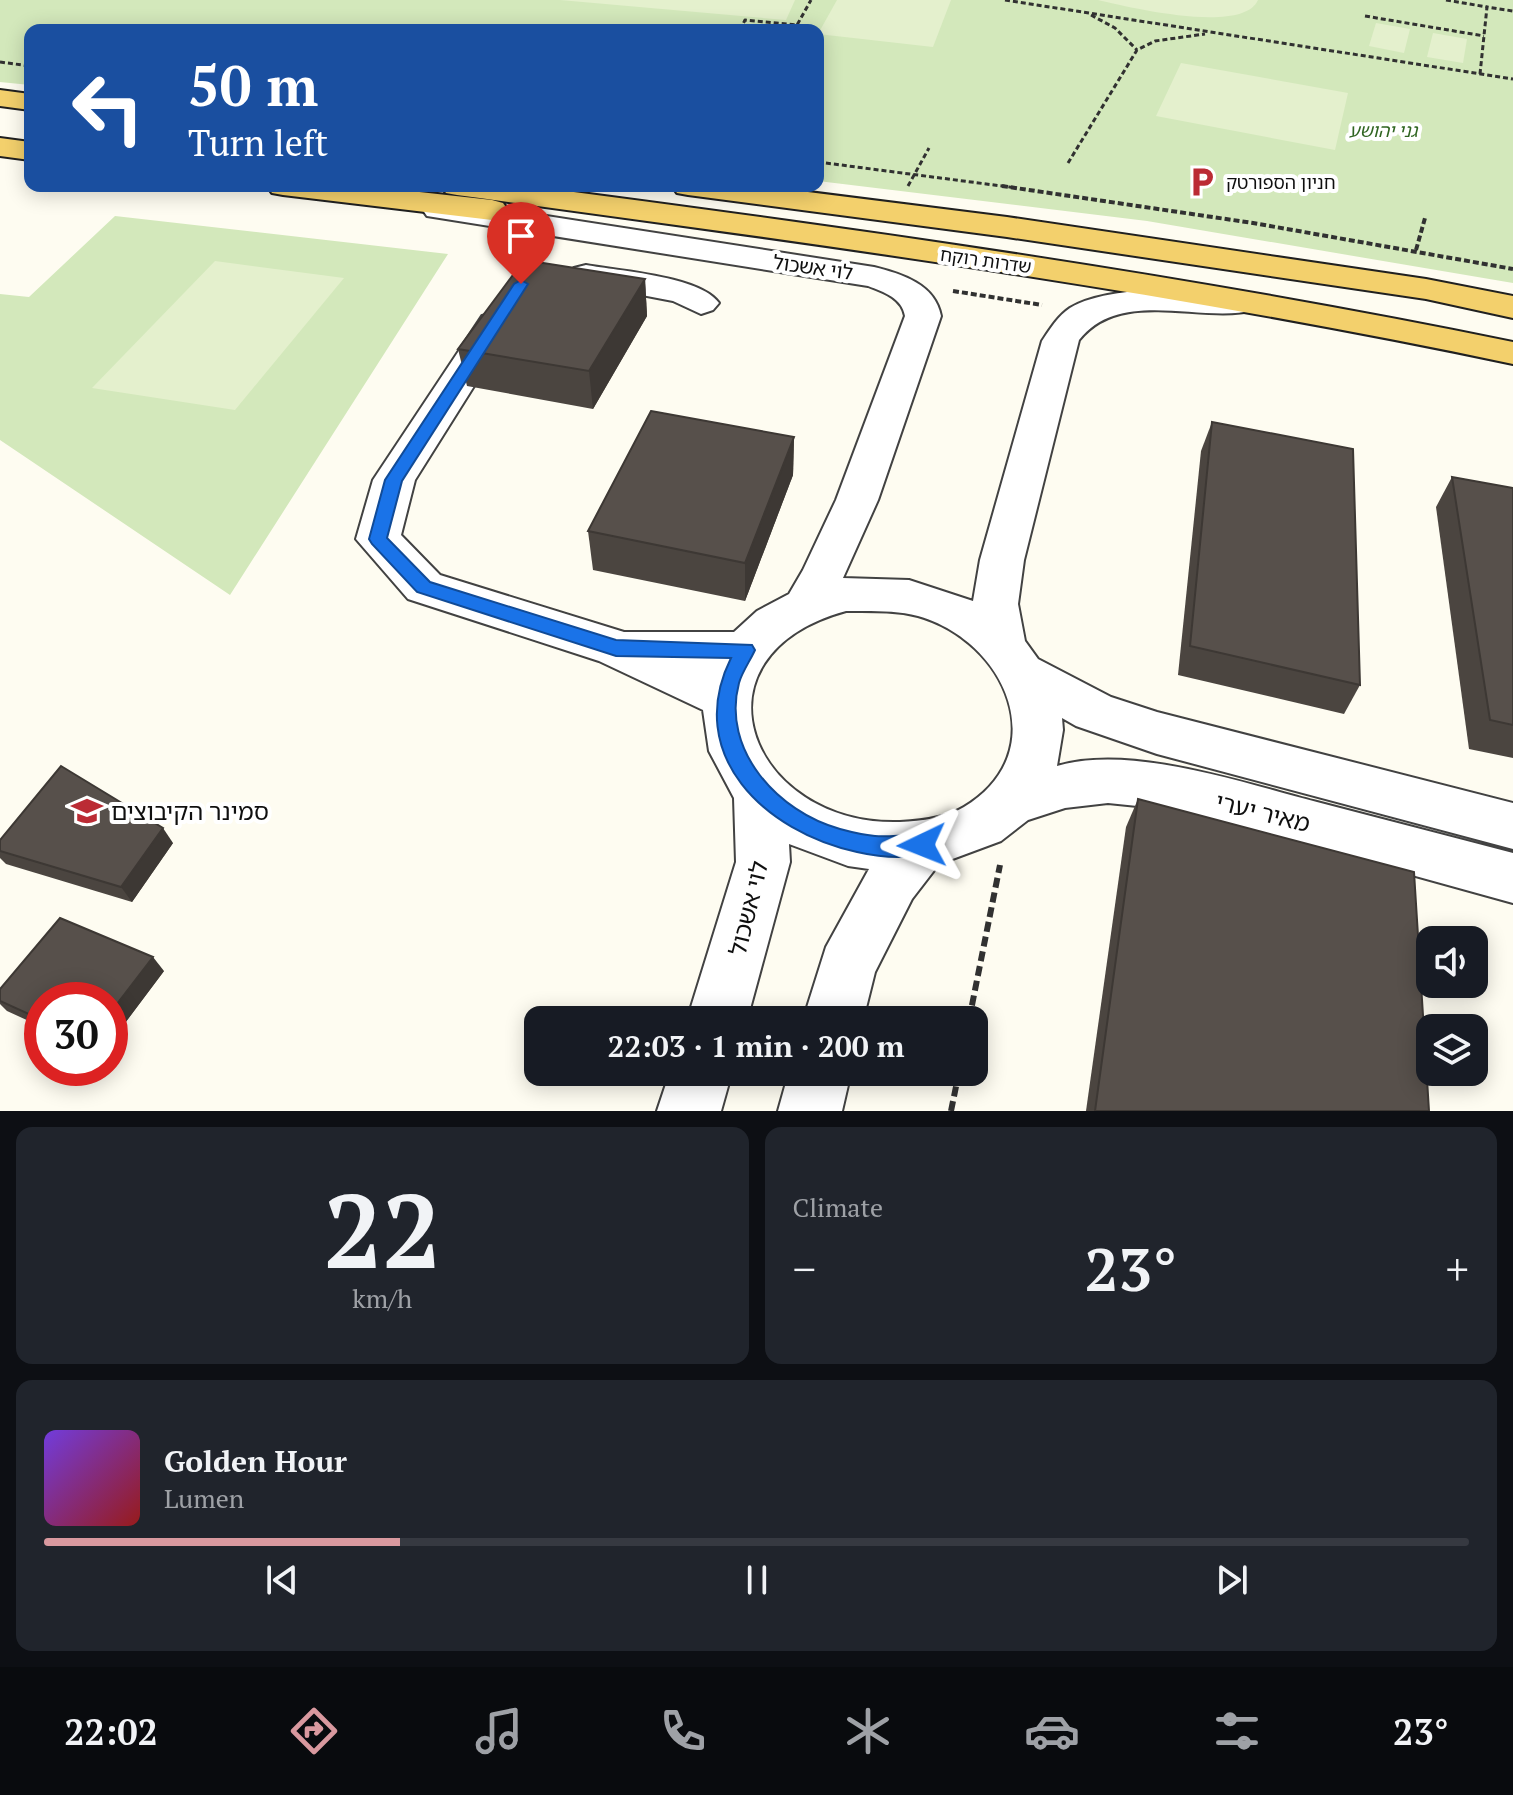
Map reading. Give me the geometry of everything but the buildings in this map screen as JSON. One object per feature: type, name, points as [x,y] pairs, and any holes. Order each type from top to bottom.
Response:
[{"type":"main road","points":[[0,98],[24,101]]},
{"type":"main road","points":[[326,192],[1092,294]]},
{"type":"main road","name":"שדרות רוקח","points":[[492,192],[1092,294]]},
{"type":"main road","name":"שדרות רוקח","points":[[735,192],[1022,229],[1426,289],[1513,307]]},
{"type":"main road","points":[[1266,303],[1513,353]]},
{"type":"street","name":"לוי אשכול","points":[[377,199],[874,277],[890,282],[916,299],[923,316],[832,562],[806,605]]},
{"type":"street","points":[[552,269],[683,293],[701,303]]},
{"type":"street","points":[[1266,303],[1122,303],[1092,294],[1060,341],[1047,379],[1002,560],[995,604],[1013,659],[1037,706],[1039,739],[1030,773],[1009,803],[971,830],[922,845],[877,846],[833,837],[793,819],[760,793],[736,758],[725,720],[729,683],[745,650],[772,624],[806,605],[846,594],[888,594],[930,602],[969,620],[1013,659],[1094,712],[1157,733],[1513,826]]},
{"type":"street","points":[[512,297],[394,480],[378,539],[424,587],[616,648],[727,699]]},
{"type":"street","points":[[616,648],[745,650]]},
{"type":"street","name":"מאיר יערי","points":[[1009,803],[1065,786],[1108,781],[1157,786],[1513,878]]},
{"type":"street","name":"לוי אשכול","points":[[721,1006],[763,862],[760,793]]},
{"type":"street","points":[[1413,801],[1417,852]]},
{"type":"street","points":[[837,1006],[847,967],[892,881],[922,845]]},
{"type":"street","points":[[689,1111],[697,1086]]},
{"type":"street","points":[[810,1111],[816,1086]]},
{"type":"path","points":[[798,24],[811,0]]},
{"type":"path","points":[[1005,0],[1513,79]]},
{"type":"path","points":[[1446,0],[1513,11]]},
{"type":"path","points":[[1480,74],[1487,7]]},
{"type":"path","points":[[1081,11],[1115,28],[1137,50]]},
{"type":"path","points":[[1104,15],[1114,11]]},
{"type":"path","points":[[1365,16],[1484,36]]},
{"type":"path","points":[[743,24],[745,20],[787,24]]},
{"type":"path","points":[[1185,22],[1194,29]]},
{"type":"path","points":[[1068,163],[1137,50],[1155,41],[1177,36],[1223,34]]},
{"type":"path","points":[[0,62],[24,65]]},
{"type":"path","points":[[905,193],[929,148]]},
{"type":"path","points":[[824,163],[1416,250],[1513,269]]},
{"type":"path","points":[[1416,250],[1425,218]]},
{"type":"path","points":[[890,282],[1092,294]]},
{"type":"path","points":[[971,1006],[974,990]]},
{"type":"path","points":[[951,1111],[956,1086]]},
{"type":"green space","name":"גני יהושע","points":[[0,0],[1513,0],[1513,283],[1147,221],[824,182],[824,24],[24,24],[24,84],[0,82]]},
{"type":"green space","points":[[560,0],[795,0],[786,20]]},
{"type":"green space","points":[[837,0],[951,0],[933,47],[824,35],[824,24]]},
{"type":"green space","points":[[1098,0],[1258,0],[1248,10],[1231,16],[1209,17],[1184,16]]},
{"type":"green space","points":[[1376,23],[1410,29],[1404,53],[1369,46]]},
{"type":"green space","points":[[1433,33],[1467,39],[1463,63],[1427,57]]},
{"type":"green space","points":[[1181,63],[1348,93],[1335,150],[1156,116]]},
{"type":"green space","points":[[115,216],[448,254],[230,595],[0,440],[0,294],[29,297]]},
{"type":"green space","points":[[215,261],[344,278],[235,410],[92,388]]},
{"type":"place","name":"חניון הספורטק","points":[[1202,182]]},
{"type":"place","name":"סמינר הקיבוצים","points":[[87,811]]},
{"type":"route","points":[[521,284],[394,480],[378,539],[424,587],[616,648],[745,650],[729,683],[725,720],[736,758],[760,793],[793,819],[833,837],[877,846],[922,845]]}]
